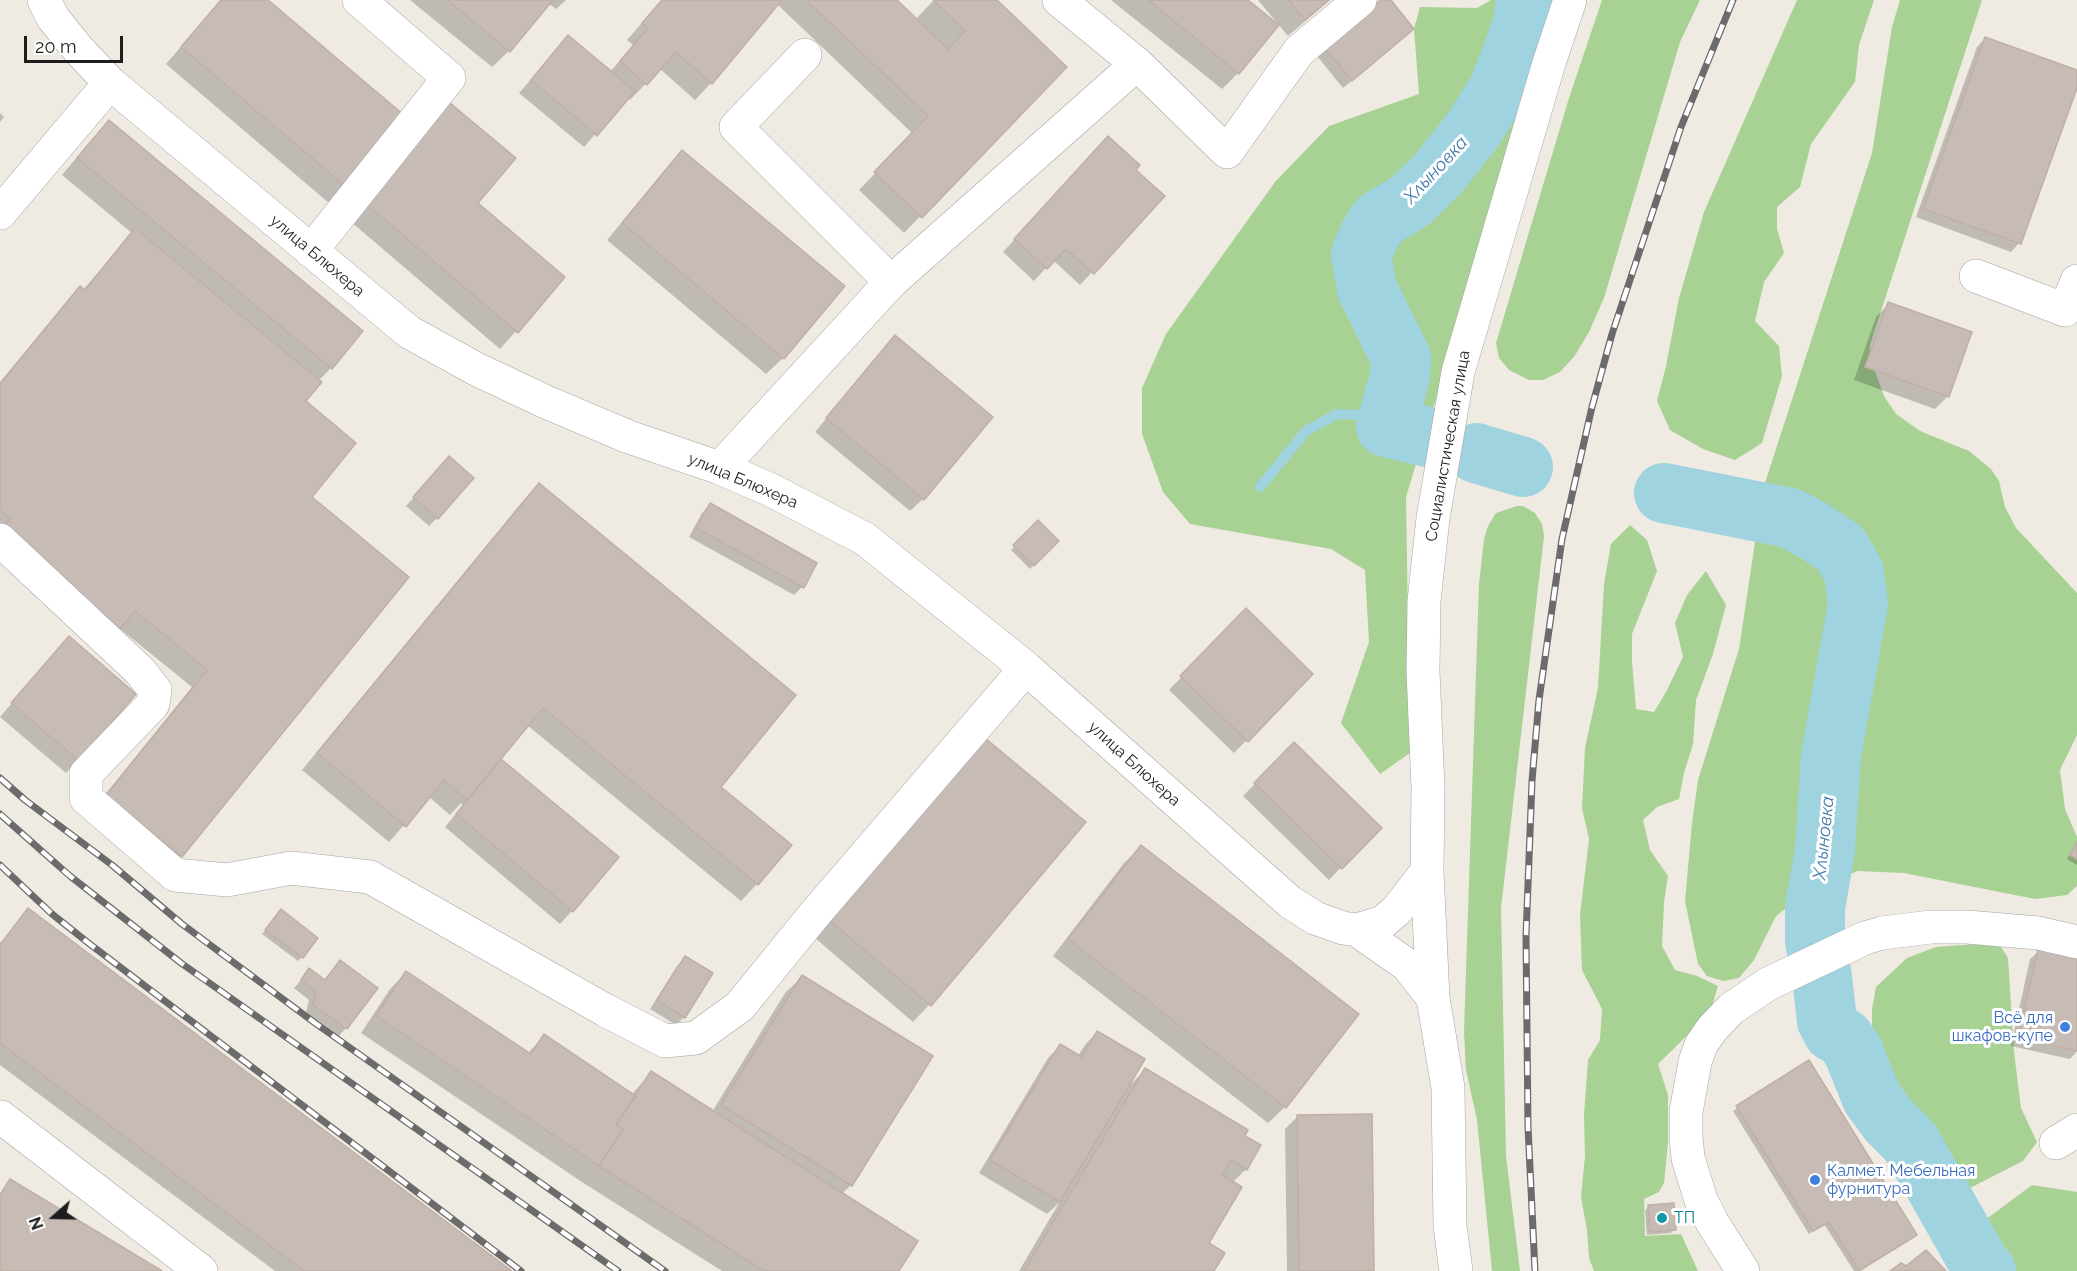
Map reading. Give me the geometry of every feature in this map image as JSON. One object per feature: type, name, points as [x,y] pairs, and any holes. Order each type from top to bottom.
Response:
[{"type":"street","name":"улица Блюхера","points":[[44,0],[53,18],[110,83],[409,332],[476,369],[546,402],[629,437],[720,468],[771,490],[864,539],[1026,668],[1290,902],[1315,918],[1343,928],[1357,930]]},
{"type":"street","points":[[311,251],[449,78],[359,0]]},
{"type":"street","points":[[1059,0],[1137,64],[1227,152],[1299,51],[1359,0]]},
{"type":"street","name":"Социалистическая улица","points":[[1456,1271],[1450,1226],[1448,1088],[1433,998],[1427,871],[1428,789],[1423,671],[1424,601],[1433,518],[1458,372],[1549,63],[1570,0]]},
{"type":"street","points":[[805,56],[736,127],[891,282]]},
{"type":"street","points":[[720,468],[891,282],[1137,64]]},
{"type":"street","points":[[0,213],[110,83]]},
{"type":"street","points":[[1976,276],[2065,309],[2077,281]]},
{"type":"street","points":[[0,540],[140,671],[155,690],[153,704],[86,774],[86,798],[175,875],[227,880],[291,868],[370,877],[664,1041],[696,1038],[740,1006],[814,915],[1026,668]]},
{"type":"street","points":[[1357,930],[1383,922],[1397,909],[1427,871]]},
{"type":"street","points":[[1743,1271],[1701,1200],[1688,1158],[1686,1136],[1686,1112],[1695,1062],[1701,1045],[1731,1009],[1750,994],[1788,974],[1865,938],[1882,933],[1931,927],[2004,929],[2038,933],[2077,942]]},
{"type":"street","points":[[1357,930],[1407,965],[1433,998]]},
{"type":"street","points":[[0,1119],[201,1271]]},
{"type":"green space","points":[[1491,0],[1558,0],[1406,497],[1410,753],[1380,774],[1341,723],[1369,642],[1365,570],[1331,549],[1190,524],[1163,492],[1142,434],[1142,388],[1166,334],[1275,182],[1329,126],[1419,94],[1414,29],[1420,7],[1477,8]]},
{"type":"green space","points":[[1602,0],[1700,0],[1680,42],[1604,298],[1589,332],[1574,357],[1560,372],[1543,380],[1529,380],[1509,370],[1499,358],[1496,343],[1569,98]]},
{"type":"green space","points":[[1797,0],[1874,0],[1859,45],[1855,82],[1811,144],[1800,187],[1777,207],[1777,229],[1784,253],[1764,282],[1755,321],[1779,346],[1782,376],[1762,443],[1735,460],[1703,449],[1670,430],[1657,401],[1679,298],[1704,212]]},
{"type":"green space","points":[[1900,0],[1982,0],[1870,345],[1870,357],[1884,396],[1896,414],[1920,431],[1969,451],[1991,469],[1999,481],[2005,507],[2016,528],[2077,593],[2077,735],[2060,770],[2065,809],[2077,837],[2077,886],[2067,895],[2035,899],[1904,873],[1858,871],[1808,891],[1776,916],[1754,960],[1739,978],[1723,981],[1707,976],[1698,964],[1685,901],[1698,780],[1739,649],[1763,489],[1872,153],[1892,27]]},
{"type":"green space","points":[[1523,506],[1535,513],[1542,524],[1544,536],[1501,908],[1506,1156],[1520,1271],[1492,1271],[1477,1120],[1466,1070],[1464,1031],[1479,584],[1484,539],[1488,526],[1496,513]]},
{"type":"green space","points":[[1630,525],[1647,540],[1657,571],[1632,634],[1636,709],[1654,712],[1666,692],[1683,657],[1675,623],[1687,595],[1706,571],[1726,605],[1713,654],[1696,700],[1693,744],[1679,799],[1657,807],[1643,820],[1650,850],[1668,876],[1662,946],[1675,970],[1697,976],[1718,986],[1710,1013],[1658,1064],[1668,1095],[1668,1142],[1664,1183],[1659,1192],[1644,1199],[1645,1236],[1681,1234],[1698,1271],[1594,1271],[1589,1258],[1581,1197],[1585,1156],[1584,1115],[1588,1060],[1600,1040],[1602,1009],[1582,970],[1580,915],[1589,839],[1582,808],[1585,748],[1598,688],[1604,584],[1611,544]]},
{"type":"green space","points":[[1976,944],[2001,947],[2008,958],[2014,1052],[2021,1108],[2037,1142],[2023,1161],[1966,1190],[1949,1193],[1925,1179],[1896,1172],[1886,1161],[1872,1042],[1872,1009],[1876,987],[1907,958],[1936,947]]},
{"type":"green space","points":[[2032,1185],[2077,1192],[2077,1271],[1966,1271],[1964,1269],[1981,1223]]},
{"type":"building","points":[[221,0],[268,0],[425,133],[450,103],[516,158],[478,203],[565,277],[518,333],[181,47]]},
{"type":"building","points":[[447,0],[553,0],[510,52]]},
{"type":"building","points":[[662,0],[782,0],[712,84],[676,52],[647,85],[620,61],[648,28],[642,23]]},
{"type":"building","points":[[806,0],[897,0],[948,49],[965,31],[933,0],[997,0],[1067,67],[922,218],[874,172],[928,116]]},
{"type":"building","points":[[1148,0],[1248,0],[1279,25],[1239,74]]},
{"type":"building","points":[[1288,0],[1329,0],[1305,20]]},
{"type":"building","points":[[1381,0],[1391,0],[1414,29],[1352,81],[1324,47]]},
{"type":"building","points":[[568,35],[635,91],[597,136],[531,80]]},
{"type":"building","points":[[1985,37],[2077,70],[2077,88],[2021,244],[1923,209]]},
{"type":"building","points":[[109,120],[363,331],[332,369],[77,158]]},
{"type":"building","points":[[1108,136],[1140,165],[1136,170],[1165,196],[1094,274],[1066,249],[1047,269],[1014,239]]},
{"type":"building","points":[[682,150],[845,286],[784,359],[622,223]]},
{"type":"building","points":[[135,228],[322,382],[306,401],[356,443],[312,497],[409,577],[182,857],[106,795],[207,670],[135,611],[120,629],[0,531],[10,519],[0,510],[0,384],[80,286],[85,290]]},
{"type":"building","points":[[1888,302],[1972,332],[1949,397],[1865,367]]},
{"type":"building","points":[[895,335],[993,417],[924,500],[826,418]]},
{"type":"building","points":[[449,456],[474,478],[438,519],[413,497]]},
{"type":"building","points":[[539,483],[796,695],[721,787],[792,845],[758,885],[543,708],[467,800],[444,780],[406,827],[317,753]]},
{"type":"building","points":[[710,503],[817,563],[804,588],[696,528]]},
{"type":"building","points":[[1038,520],[1059,541],[1034,566],[1013,545]]},
{"type":"building","points":[[1246,608],[1313,674],[1248,742],[1180,676]]},
{"type":"building","points":[[69,636],[136,694],[79,761],[11,703]]},
{"type":"building","points":[[985,738],[1086,822],[931,1006],[830,921]]},
{"type":"building","points":[[1294,742],[1382,828],[1342,869],[1254,783]]},
{"type":"building","points":[[501,759],[619,857],[573,912],[456,814]]},
{"type":"building","points":[[2077,842],[2077,859],[2070,855]]},
{"type":"building","points":[[1141,845],[1359,1014],[1286,1108],[1068,939]]},
{"type":"building","points":[[28,908],[512,1271],[304,1271],[0,1043],[0,945]]},
{"type":"building","points":[[281,909],[318,938],[303,958],[265,930]]},
{"type":"building","points":[[2038,949],[2077,957],[2077,1051],[2018,1037]]},
{"type":"building","points":[[685,956],[713,973],[685,1018],[657,1000]]},
{"type":"building","points":[[340,960],[378,988],[347,1029],[313,1005],[316,991],[301,980],[309,968],[325,980]]},
{"type":"building","points":[[406,971],[531,1054],[544,1034],[636,1096],[616,1125],[623,1129],[599,1166],[376,1016]]},
{"type":"building","points":[[802,975],[933,1056],[852,1186],[721,1105]]},
{"type":"building","points":[[1097,1031],[1145,1059],[1060,1202],[990,1160],[1060,1044],[1082,1057]]},
{"type":"building","points":[[1809,1060],[1917,1235],[1859,1271],[1829,1222],[1813,1231],[1736,1106]]},
{"type":"building","points":[[1145,1068],[1248,1130],[1245,1136],[1261,1145],[1247,1170],[1231,1160],[1222,1175],[1242,1187],[1209,1243],[1225,1253],[1214,1271],[1024,1271]]},
{"type":"building","points":[[651,1071],[918,1241],[899,1271],[764,1271],[599,1166],[623,1129],[616,1125]]},
{"type":"building","points":[[1372,1114],[1374,1271],[1299,1271],[1297,1115]]},
{"type":"building","points":[[10,1179],[162,1271],[0,1271],[0,1195]]},
{"type":"building","name":"ТП","points":[[1674,1203],[1676,1230],[1650,1232],[1648,1205]]},
{"type":"building","points":[[1926,1250],[1946,1271],[1890,1271],[1901,1263],[1906,1266]]},
{"type":"waterway","name":"Хлыновка","points":[[1428,437],[1386,427],[1400,376],[1401,358],[1367,289],[1361,255],[1379,220],[1410,201],[1438,174],[1472,131],[1499,89],[1523,24],[1526,0]]},
{"type":"waterway","points":[[1260,487],[1306,431],[1337,414],[1357,415],[1386,427]]},
{"type":"waterway","name":"Хлыновка","points":[[1476,453],[1523,467]]},
{"type":"waterway","name":"Хлыновка","points":[[1664,493],[1790,518],[1840,548],[1854,572],[1858,604],[1831,756],[1825,850],[1815,908],[1815,941],[1827,1021],[1833,1032],[1844,1038],[1853,1051],[1872,1098],[1889,1121],[1911,1143],[1979,1263],[1986,1271]]},
{"type":"railway","points":[[1535,1271],[1528,1127],[1526,936],[1532,781],[1539,700],[1562,539],[1592,407],[1612,334],[1681,127],[1733,0]]},
{"type":"railway","points":[[0,778],[25,800],[112,865],[182,924],[315,1023],[665,1271]]},
{"type":"railway","points":[[0,814],[70,876],[181,963],[618,1271]]},
{"type":"railway","points":[[0,865],[52,914],[91,945],[521,1271]]},
{"type":"place","name":"Всё для шкафов-купе","points":[[2065,1027]]},
{"type":"place","name":"Калмет. Мебельная фурнитура","points":[[1815,1180]]},
{"type":"place","name":"ТП","points":[[1662,1218]]}]
